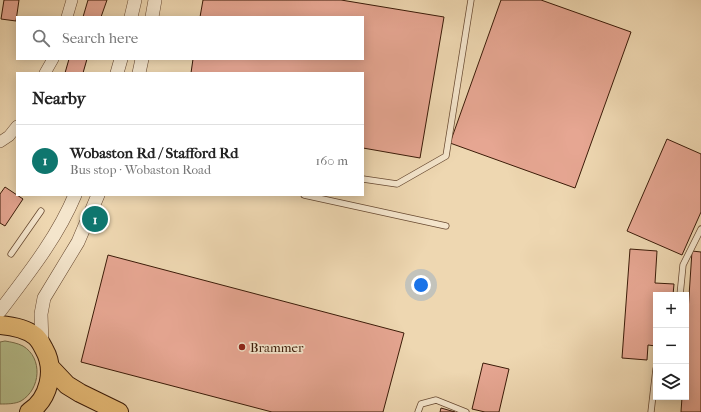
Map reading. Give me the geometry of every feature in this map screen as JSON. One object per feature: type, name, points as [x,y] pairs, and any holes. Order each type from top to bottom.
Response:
[{"type":"highway","points":[[0,325],[14,326],[26,331],[36,337],[46,352],[50,367],[50,382],[44,396],[35,408],[29,412]]},
{"type":"highway","points":[[50,367],[67,385],[119,412]]},
{"type":"street","points":[[67,16],[72,0]]},
{"type":"street","points":[[131,16],[135,0]]},
{"type":"street","points":[[152,16],[155,0]]},
{"type":"street","points":[[46,72],[52,60]]},
{"type":"street","points":[[117,72],[121,60]]},
{"type":"street","points":[[138,72],[142,60]]},
{"type":"street","points":[[0,142],[9,136],[16,127]]},
{"type":"street","points":[[0,311],[33,268],[66,216],[75,196]]},
{"type":"street","points":[[42,345],[41,314],[44,298],[78,242],[98,196]]},
{"type":"lane","points":[[364,179],[397,184],[446,156],[471,0]]},
{"type":"lane","points":[[309,196],[446,226]]},
{"type":"lane","points":[[11,254],[41,211]]},
{"type":"lane","points":[[680,292],[683,265],[701,229]]},
{"type":"lane","points":[[651,412],[653,395]]},
{"type":"lane","points":[[418,412],[421,404],[436,400],[465,412]]},
{"type":"green space","points":[[5,341],[21,345],[29,351],[34,358],[37,374],[33,389],[28,396],[19,402],[11,404],[0,404],[0,342]]},
{"type":"building","points":[[4,0],[19,0],[16,21],[1,19]]},
{"type":"building","points":[[88,0],[107,0],[101,16],[83,16]]},
{"type":"building","points":[[203,0],[341,0],[444,17],[420,158],[364,148],[364,72],[191,72],[193,60],[364,60],[364,16],[200,16]]},
{"type":"building","points":[[501,0],[541,0],[631,32],[575,188],[450,143]]},
{"type":"building","points":[[69,60],[87,60],[83,72],[65,72]]},
{"type":"building","points":[[667,139],[701,154],[701,212],[682,255],[627,231]]},
{"type":"building","points":[[5,187],[16,194],[16,196],[23,199],[5,226],[0,223],[0,194]]},
{"type":"building","points":[[630,249],[657,251],[655,283],[674,284],[673,292],[653,292],[653,346],[648,345],[647,360],[622,358]]},
{"type":"building","points":[[692,251],[701,252],[701,412],[681,412],[682,400],[689,400],[689,296]]},
{"type":"building","name":"Brammer","points":[[108,255],[404,333],[383,412],[272,412],[81,362]]},
{"type":"building","points":[[483,363],[509,369],[499,412],[485,412],[472,409]]},
{"type":"building","points":[[441,408],[455,412],[440,412]]},
{"type":"place","name":"Wobaston Rd / Stafford Rd","points":[[95,219]]},
{"type":"place","name":"Brammer","points":[[242,347]]}]
